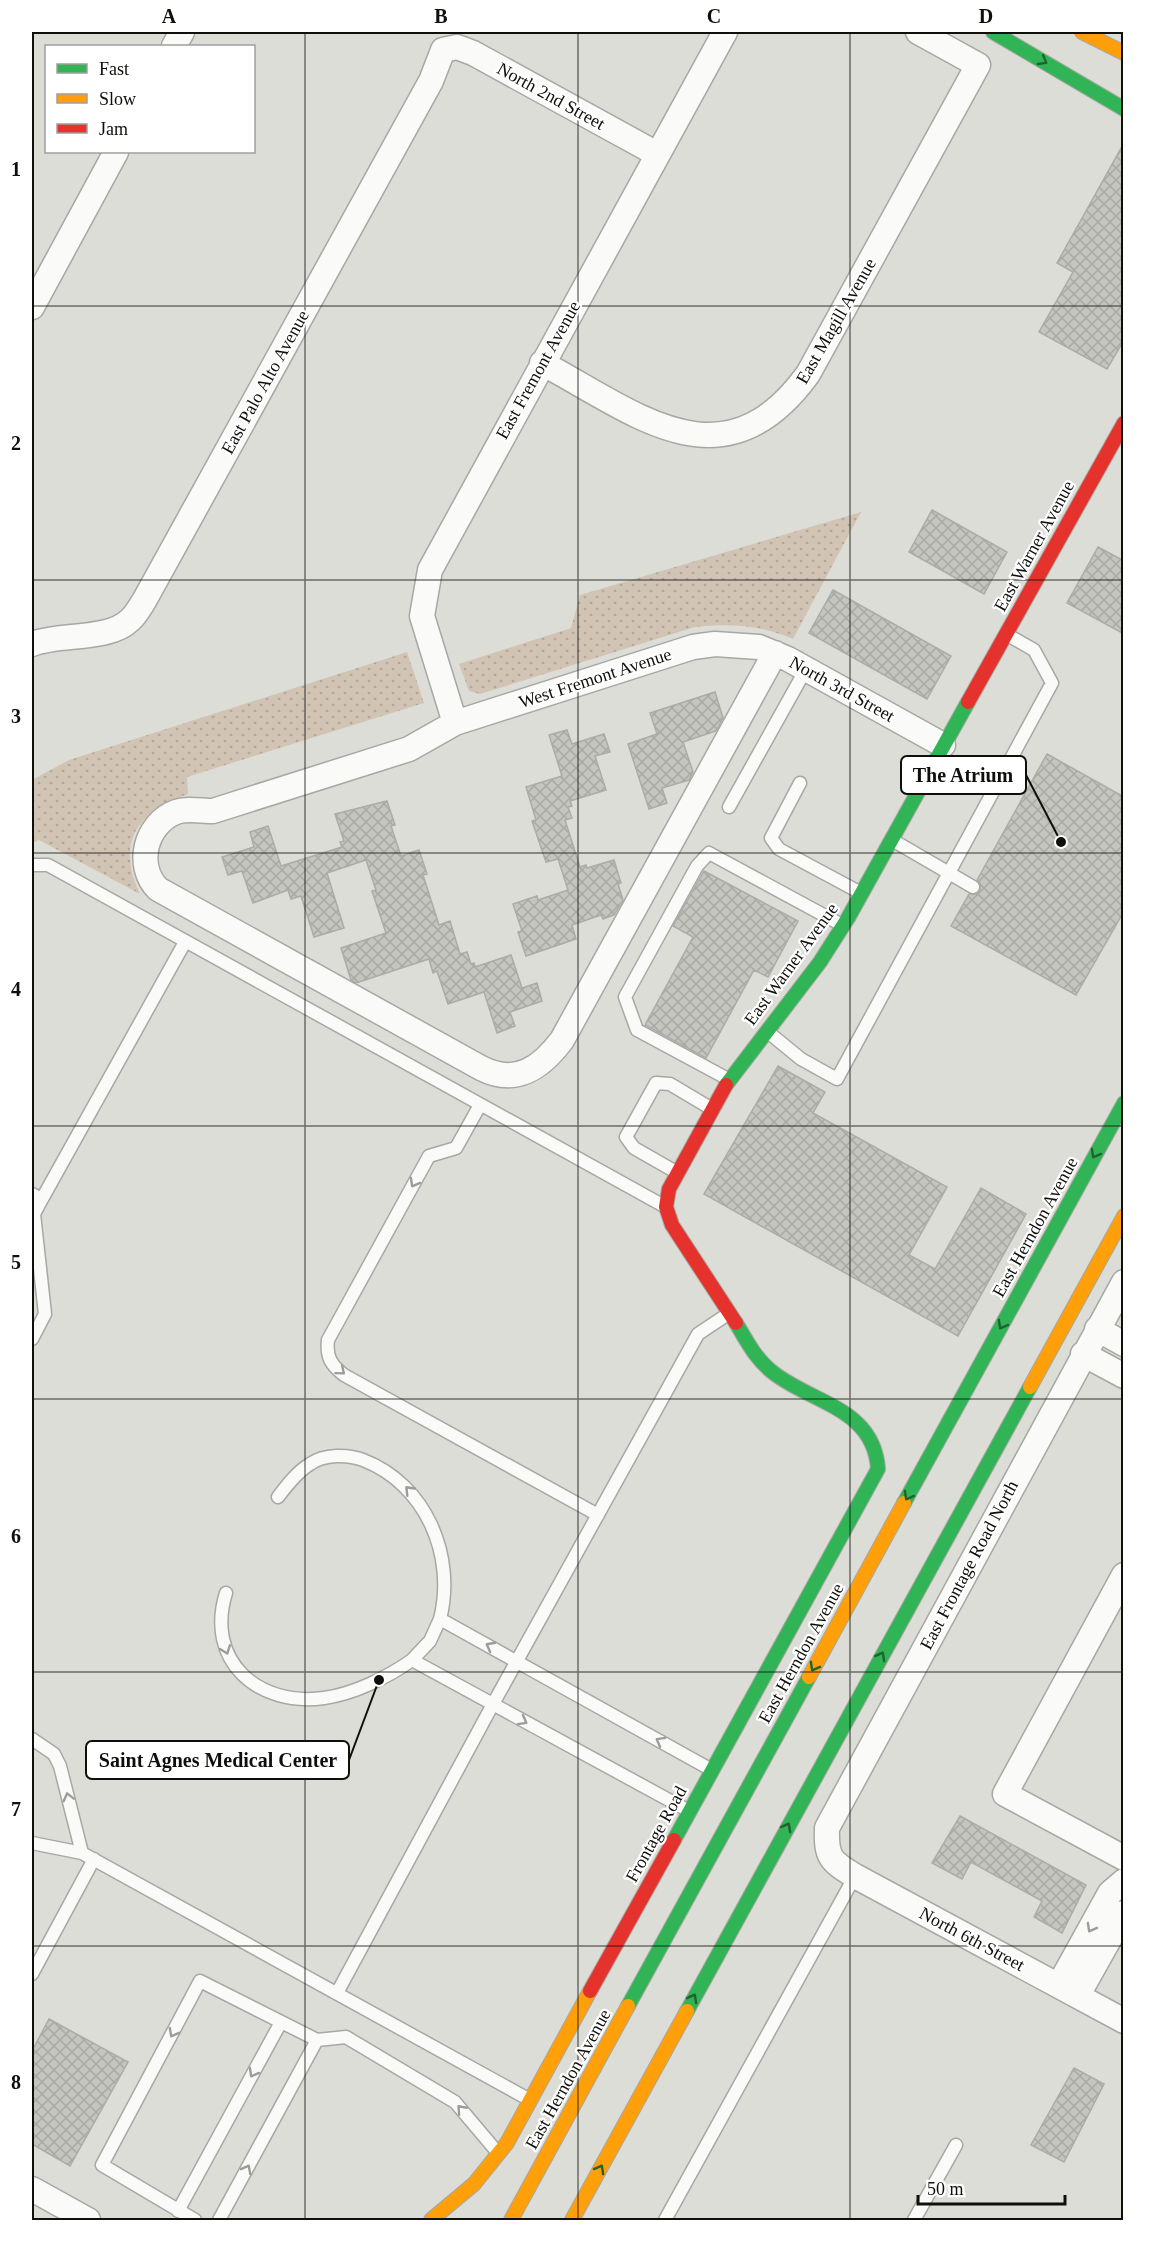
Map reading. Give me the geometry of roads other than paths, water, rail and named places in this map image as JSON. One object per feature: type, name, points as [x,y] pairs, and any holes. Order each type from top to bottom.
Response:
[{"type":"main road","points":[[993,32],[1124,109]]},
{"type":"main road","points":[[1082,32],[1118,44]]},
{"type":"main road","name":"East Warner Avenue","points":[[666,1207],[677,1172],[729,1080],[820,962],[843,926],[1124,423]]},
{"type":"main road","name":"East Herndon Avenue","points":[[511,2220],[1124,1103]]},
{"type":"main road","points":[[666,1207],[672,1225],[729,1314]]},
{"type":"main road","points":[[572,2220],[1124,1216]]},
{"type":"main road","name":"Frontage Road","points":[[431,2220],[474,2184],[499,2154],[532,2100],[878,1469],[876,1445],[868,1431],[851,1418],[794,1388],[766,1367],[729,1314]]},
{"type":"street","name":"East Fremont Avenue","points":[[455,723],[422,616],[425,589],[439,550],[725,32]]},
{"type":"street","name":"East Magill Avenue","points":[[542,363],[653,423],[694,436],[718,435],[740,429],[778,409],[808,374],[978,65],[918,32]]},
{"type":"street","name":"North 2nd Street","points":[[443,50],[457,47],[473,53],[657,154]]},
{"type":"street","name":"East Palo Alto Avenue","points":[[32,644],[53,638],[109,631],[129,621],[144,601],[431,81],[443,50]]},
{"type":"street","points":[[32,307],[115,153]]},
{"type":"street","name":"West Fremont Avenue","points":[[737,644],[693,647],[455,723],[408,749],[213,811],[175,812],[157,825],[147,842],[145,861],[149,880],[158,889],[481,1068],[504,1076],[521,1075],[549,1058],[562,1040],[775,653]]},
{"type":"street","name":"North 3rd Street","points":[[737,644],[759,647],[775,653],[944,745]]},
{"type":"street","name":"East Frontage Road North","points":[[826,1851],[826,1828],[1124,1282]]},
{"type":"street","points":[[1097,1329],[1124,1344]]},
{"type":"street","points":[[1083,1354],[1124,1376]]},
{"type":"street","points":[[1124,1575],[1005,1794],[1124,1858]]},
{"type":"street","name":"North 6th Street","points":[[826,1851],[835,1864],[855,1876],[1124,2021]]},
{"type":"street","points":[[1069,1990],[1110,1893],[1124,1881]]},
{"type":"street","points":[[1069,1990],[1124,1914]]},
{"type":"street","points":[[32,2189],[88,2220]]},
{"type":"lane","points":[[766,1030],[801,1059],[837,1079],[1052,683],[1034,650],[1005,633]]},
{"type":"lane","points":[[729,807],[806,669]]},
{"type":"lane","points":[[800,783],[771,838],[779,849],[862,893]]},
{"type":"lane","points":[[891,840],[973,887]]},
{"type":"lane","points":[[729,1080],[637,1030],[625,998],[697,866],[709,853],[843,926]]},
{"type":"lane","points":[[32,865],[48,865],[666,1207]]},
{"type":"lane","points":[[32,1339],[45,1314],[34,1214],[37,1196],[185,942]]},
{"type":"lane","points":[[677,1172],[634,1148],[626,1137],[656,1083],[670,1084],[712,1109]]},
{"type":"lane","points":[[480,1105],[456,1148],[429,1156],[328,1340],[326,1353],[344,1376],[598,1515]]},
{"type":"lane","points":[[337,1993],[493,1704],[698,1334],[729,1314]]},
{"type":"lane","points":[[226,1593],[220,1622],[227,1655],[246,1679],[270,1693],[314,1699],[334,1696],[393,1673],[412,1660],[429,1641],[440,1619],[444,1604],[445,1572],[437,1538],[417,1499],[392,1475],[356,1457],[324,1458],[311,1463],[299,1473],[278,1497]]},
{"type":"lane","points":[[440,1619],[712,1769]]},
{"type":"lane","points":[[412,1660],[689,1811]]},
{"type":"lane","points":[[32,1739],[54,1754],[60,1766],[88,1856],[32,1974]]},
{"type":"lane","points":[[32,1842],[88,1856],[532,2100]]},
{"type":"lane","points":[[665,2220],[855,1876]]},
{"type":"lane","points":[[195,2220],[102,2165],[200,1981],[316,2040],[346,2037],[455,2102],[499,2154]]},
{"type":"lane","points":[[178,2211],[281,2022]]},
{"type":"lane","points":[[219,2220],[316,2040]]},
{"type":"lane","points":[[914,2220],[956,2145]]},
{"type":"place","name":"The Atrium","points":[[1061,842]]},
{"type":"place","name":"Saint Agnes Medical Center","points":[[379,1680]]}]
